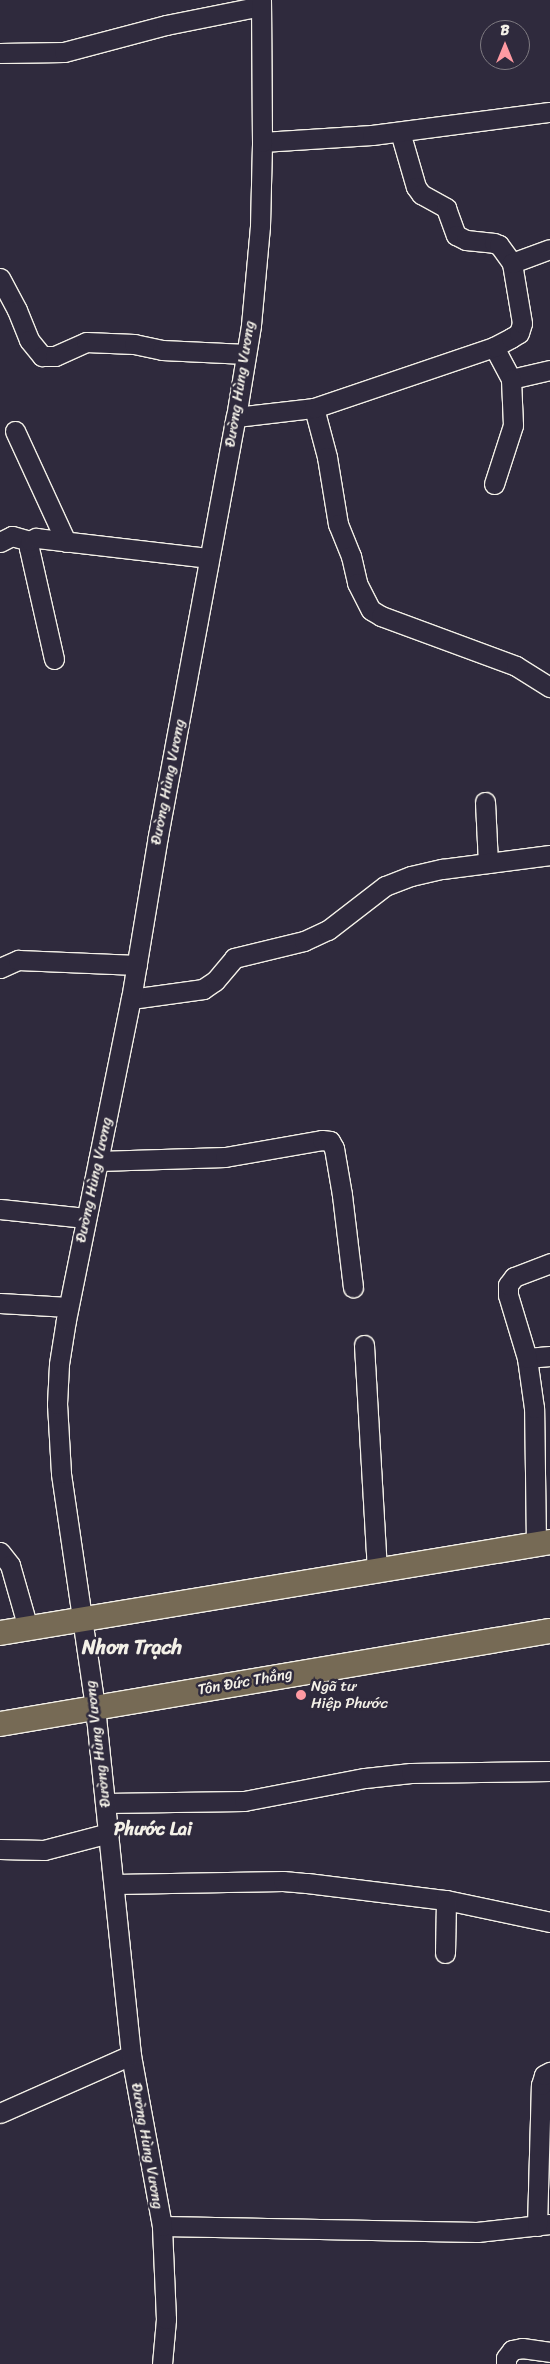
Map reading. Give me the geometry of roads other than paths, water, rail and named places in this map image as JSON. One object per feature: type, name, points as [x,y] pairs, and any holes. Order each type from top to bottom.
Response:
[{"type":"main road","points":[[0,1633],[543,1543]]},
{"type":"main road","name":"Tôn Đức Thắng","points":[[0,1724],[550,1631]]},
{"type":"street","points":[[0,53],[64,52],[166,25],[261,3]]},
{"type":"street","name":"Đường Hùng Vương","points":[[162,2364],[166,2319],[162,2226],[131,2055],[115,1884],[95,1707],[61,1473],[57,1404],[59,1364],[68,1307],[131,999],[158,836],[246,354],[260,226],[262,142],[261,3]]},
{"type":"street","points":[[262,142],[400,132],[550,112]]},
{"type":"street","points":[[236,417],[314,408],[494,347],[519,333],[522,324],[512,264],[499,245],[466,240],[456,235],[446,208],[421,194],[416,187],[400,132]]},
{"type":"street","points":[[512,264],[550,248]]},
{"type":"street","points":[[2,286],[29,340],[42,356],[55,356],[86,342],[134,344],[162,350],[246,354]]},
{"type":"street","points":[[494,347],[511,379],[513,425],[511,437],[494,484]]},
{"type":"street","points":[[511,379],[550,370]]},
{"type":"street","points":[[314,408],[327,457],[338,524],[351,556],[357,584],[371,610],[381,616],[516,666],[550,687]]},
{"type":"street","points":[[15,431],[66,542]]},
{"type":"street","points":[[0,542],[12,536],[30,541],[36,538],[209,558]]},
{"type":"street","points":[[30,541],[29,548],[54,659]]},
{"type":"street","points":[[485,802],[488,863]]},
{"type":"street","points":[[131,999],[203,989],[215,981],[234,958],[304,942],[328,930],[385,886],[419,874],[550,855]]},
{"type":"street","points":[[0,968],[18,960],[137,965]]},
{"type":"street","points":[[98,1161],[225,1157],[322,1140],[330,1141],[334,1148],[342,1196],[353,1287]]},
{"type":"street","points":[[0,1209],[86,1218]]},
{"type":"street","points":[[543,1543],[536,1429],[527,1358],[508,1295],[508,1285],[514,1277],[550,1264]]},
{"type":"street","points":[[0,1303],[68,1307]]},
{"type":"street","points":[[364,1345],[377,1570]]},
{"type":"street","points":[[527,1358],[550,1356]]},
{"type":"street","points":[[0,1552],[10,1565],[28,1628]]},
{"type":"street","points":[[105,1803],[244,1801],[366,1778],[411,1773],[550,1771]]},
{"type":"street","points":[[0,1848],[44,1850],[109,1834]]},
{"type":"street","points":[[115,1884],[283,1881],[446,1900],[550,1922]]},
{"type":"street","points":[[445,1954],[446,1900]]},
{"type":"street","points":[[0,2114],[131,2055]]},
{"type":"street","points":[[162,2226],[477,2232],[544,2225],[541,2085],[544,2074],[550,2072]]},
{"type":"street","points":[[506,2364],[506,2358],[512,2350],[522,2348],[550,2352]]},
{"type":"place","name":"Ngã tư Hiệp Phước","points":[[301,1695]]},
{"type":"district","name":"Nhơn Trạch","points":[[132,1647]]},
{"type":"district","name":"Phước Lai","points":[[153,1829]]}]
